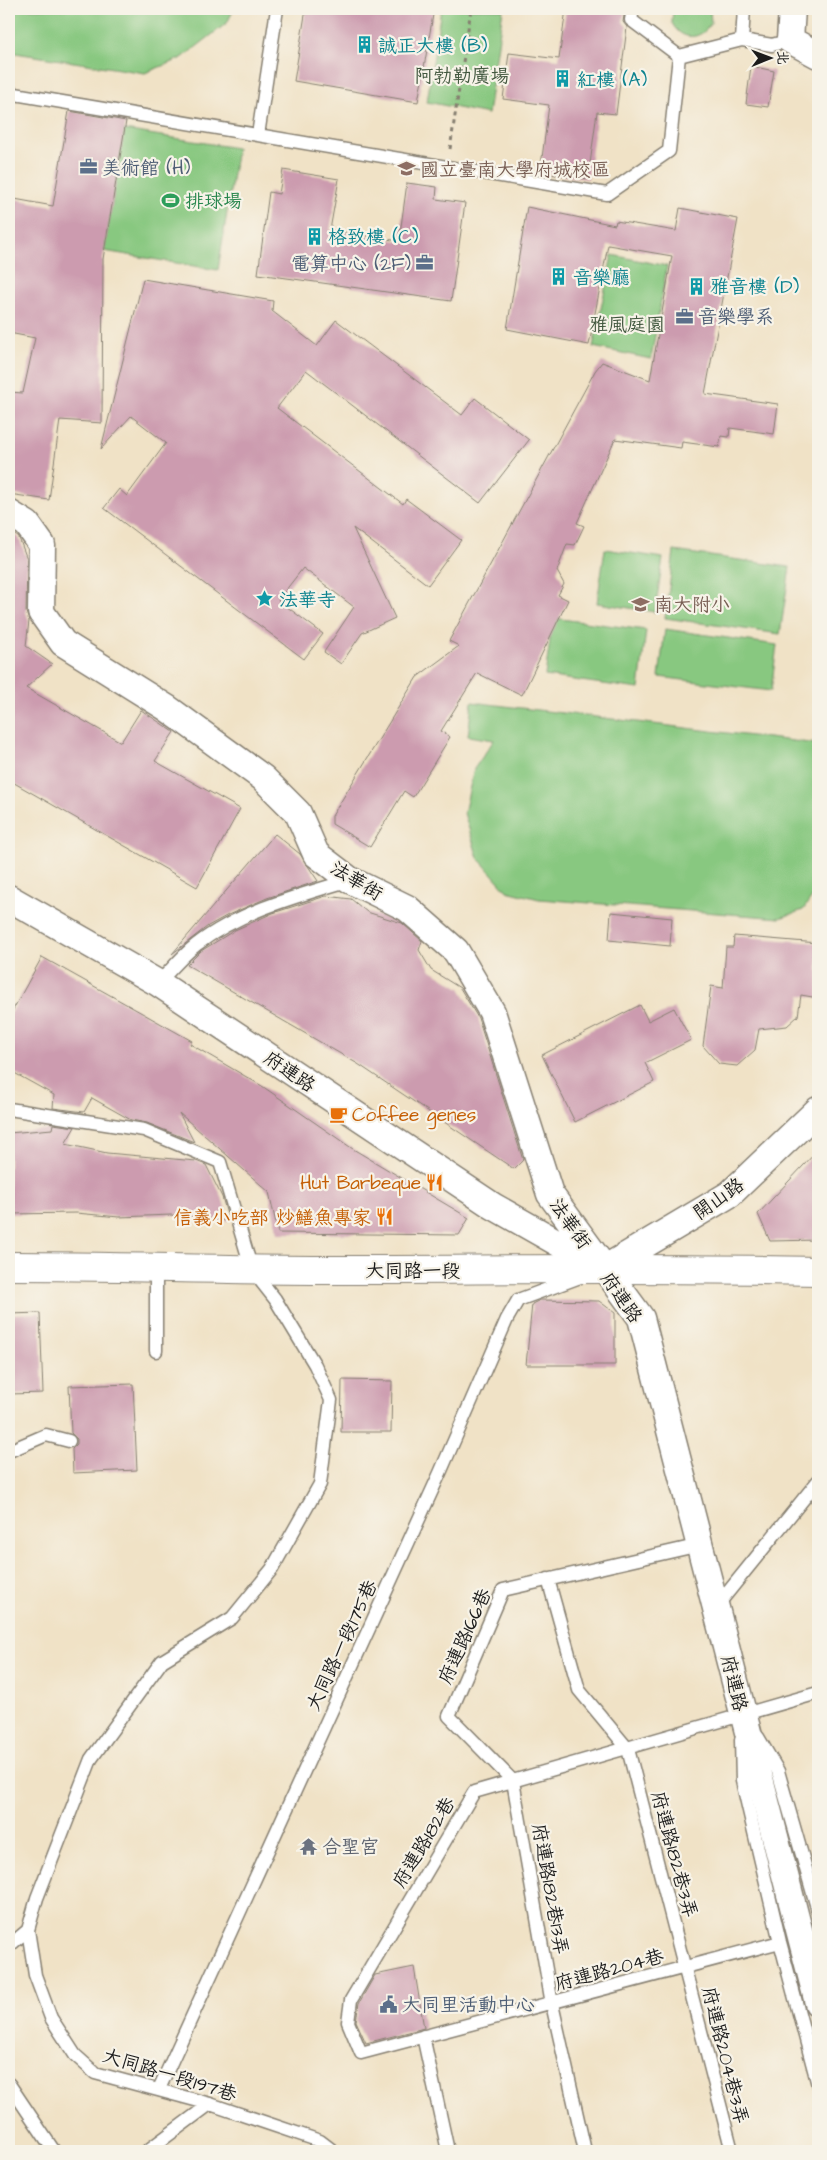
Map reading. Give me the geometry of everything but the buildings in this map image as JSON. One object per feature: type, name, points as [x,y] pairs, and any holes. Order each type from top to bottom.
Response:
[{"type":"street","points":[[792,9],[790,40],[818,55]]},
{"type":"street","name":"法華街","points":[[9,513],[27,524],[42,544],[41,612],[63,643],[167,708],[263,778],[298,813],[316,854],[350,880],[407,908],[456,951],[492,1012],[550,1194],[604,1269]]},
{"type":"street","name":"府連路","points":[[9,898],[158,983],[493,1206],[604,1269],[640,1318],[818,2003]]},
{"type":"street","name":"開山路","points":[[604,1269],[730,1194],[818,1110]]},
{"type":"street","name":"大同路一段","points":[[9,1266],[156,1266],[252,1270],[604,1269],[818,1271]]},
{"type":"lane","points":[[258,135],[278,9]]},
{"type":"lane","points":[[633,9],[631,20],[678,56]]},
{"type":"lane","points":[[742,40],[744,9]]},
{"type":"lane","points":[[678,56],[742,40],[772,45],[790,40],[783,9]]},
{"type":"lane","points":[[9,93],[607,194],[668,150],[678,56]]},
{"type":"lane","points":[[158,983],[194,946],[224,925],[260,910],[350,880]]},
{"type":"lane","points":[[9,1109],[144,1130],[220,1162],[252,1270]]},
{"type":"lane","points":[[156,1266],[156,1351]]},
{"type":"lane","name":"大同路一段175巷","points":[[159,2089],[440,1473],[507,1320],[518,1300],[604,1269]]},
{"type":"lane","name":"大同路一段197巷","points":[[252,1270],[275,1299],[315,1365],[331,1400],[320,1484],[272,1569],[232,1618],[162,1661],[91,1759],[37,1898],[28,1930],[35,1975],[48,2009],[75,2055],[95,2073],[210,2104],[320,2141],[333,2151]]},
{"type":"lane","points":[[9,1450],[46,1435],[69,1441]]},
{"type":"lane","points":[[716,1606],[818,1481]]},
{"type":"lane","name":"府連路166巷","points":[[513,1781],[449,1716],[503,1590],[700,1545]]},
{"type":"lane","points":[[548,1579],[579,1690],[628,1749]]},
{"type":"lane","name":"府連路182巷","points":[[360,2053],[348,2022],[350,2000],[474,1792],[818,1694]]},
{"type":"lane","points":[[743,1715],[778,1771],[818,1911]]},
{"type":"lane","points":[[743,1715],[742,1781],[780,1942],[818,2085]]},
{"type":"lane","name":"府連路182巷3弄","points":[[628,1749],[685,1967]]},
{"type":"lane","name":"府連路182巷13弄","points":[[513,1781],[552,2004],[585,2151]]},
{"type":"lane","points":[[9,1946],[28,1930]]},
{"type":"lane","name":"府連路204巷","points":[[360,2053],[552,2004],[780,1942]]},
{"type":"lane","name":"府連路204巷3弄","points":[[685,1967],[732,2151]]},
{"type":"lane","points":[[423,2036],[448,2151]]},
{"type":"lane","points":[[9,2084],[54,2151]]},
{"type":"lane","points":[[147,2151],[210,2104]]},
{"type":"path","points":[[447,168],[471,9]]},
{"type":"green space","points":[[9,9],[234,9],[227,23],[182,58],[145,73],[9,52]]},
{"type":"green space","name":"阿勃勒廣場","points":[[441,9],[503,9],[488,114],[427,102]]},
{"type":"green space","points":[[673,9],[710,9],[711,23],[707,29],[697,36],[686,36],[680,33],[672,23]]},
{"type":"green space","name":"排球場","points":[[124,130],[237,148],[218,270],[104,251]]},
{"type":"green space","name":"雅風庭園","points":[[612,255],[667,266],[651,359],[593,347]]},
{"type":"green space","points":[[605,549],[663,558],[655,612],[597,603]]},
{"type":"green space","points":[[674,551],[790,567],[780,634],[665,618]]},
{"type":"green space","points":[[553,618],[646,630],[639,689],[545,676]]},
{"type":"green space","points":[[665,629],[777,645],[771,691],[659,677]]},
{"type":"green space","points":[[472,702],[818,744],[818,889],[803,910],[780,918],[539,899],[507,891],[478,858],[464,813],[474,769],[494,740],[468,736]]},
{"type":"place","name":"誠正大樓 (B)","points":[[364,45]]},
{"type":"place","name":"紅樓 (A)","points":[[563,79]]},
{"type":"place","name":"美術館 (H)","points":[[88,167]]},
{"type":"place","name":"國立臺南大學府城校區","points":[[406,169]]},
{"type":"place","name":"排球場","points":[[171,200]]},
{"type":"place","name":"格致樓 (C)","points":[[314,236]]},
{"type":"place","name":"電算中心 (2F)","points":[[425,263]]},
{"type":"place","name":"音樂廳","points":[[559,277]]},
{"type":"place","name":"雅音樓 (D)","points":[[696,286]]},
{"type":"place","name":"音樂學系","points":[[684,316]]},
{"type":"place","name":"法華寺","points":[[265,599]]},
{"type":"place","name":"南大附小","points":[[640,604]]},
{"type":"place","name":"Coffee genes","points":[[338,1114]]},
{"type":"place","name":"Hut Barbeque","points":[[435,1182]]},
{"type":"place","name":"信義小吃部 炒鱔魚專家","points":[[385,1217]]},
{"type":"place","name":"合聖宮","points":[[308,1846]]},
{"type":"place","name":"大同里活動中心","points":[[388,2004]]}]
